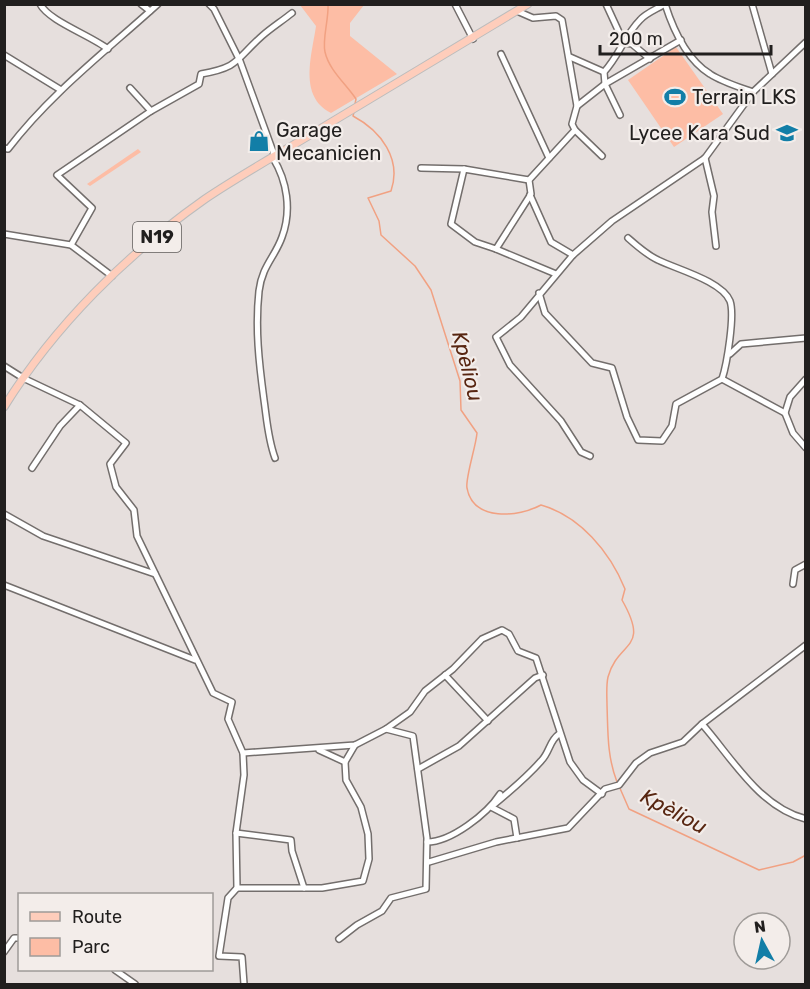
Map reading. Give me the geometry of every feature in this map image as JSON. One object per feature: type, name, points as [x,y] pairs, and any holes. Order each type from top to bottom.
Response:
[{"type":"main road","name":"N19","points":[[4,407],[54,338],[112,276],[149,242],[206,199],[528,4]]},
{"type":"street","points":[[40,4],[44,12],[93,38],[108,49]]},
{"type":"street","points":[[141,4],[150,11]]},
{"type":"street","points":[[4,148],[8,149],[24,128],[61,90],[158,4]]},
{"type":"street","points":[[209,4],[214,9],[240,61],[274,157],[283,173],[288,194],[282,236],[264,268],[259,288],[257,348],[267,437],[275,458]]},
{"type":"street","points":[[455,4],[473,39]]},
{"type":"street","points":[[606,4],[624,42]]},
{"type":"street","points":[[752,4],[772,74]]},
{"type":"street","points":[[620,115],[605,84],[604,72],[616,59],[624,42],[641,18],[665,5],[681,40],[696,63],[710,75],[753,92]]},
{"type":"street","points":[[517,11],[533,18],[560,18],[570,57],[577,106],[572,124],[575,130],[602,156]]},
{"type":"street","points":[[71,246],[92,208],[57,175],[151,111],[199,84],[201,74],[220,70],[240,61],[261,37],[292,13]]},
{"type":"street","points":[[577,106],[605,84],[681,40]]},
{"type":"street","points":[[624,42],[632,44],[650,59]]},
{"type":"street","points":[[590,456],[581,452],[561,421],[510,365],[496,337],[521,317],[573,255],[612,221],[705,158],[753,92],[806,42]]},
{"type":"street","points":[[501,54],[549,158]]},
{"type":"street","points":[[4,55],[61,90]]},
{"type":"street","points":[[570,57],[604,72]]},
{"type":"street","points":[[130,88],[151,111]]},
{"type":"street","points":[[573,255],[550,242],[530,195],[529,180],[575,130]]},
{"type":"street","points":[[705,158],[714,196],[712,212],[716,246]]},
{"type":"street","points":[[421,168],[464,170],[529,180]]},
{"type":"street","points":[[464,170],[451,224],[475,242],[556,274]]},
{"type":"street","points":[[496,249],[530,195]]},
{"type":"street","points":[[4,234],[71,246],[112,276]]},
{"type":"street","points":[[539,293],[545,313],[592,363],[612,368],[627,417],[639,440],[662,441],[672,426],[676,404],[723,379],[730,354],[731,309],[728,297],[719,288],[656,259],[628,238]]},
{"type":"street","points":[[730,354],[741,344],[806,338]]},
{"type":"street","points":[[4,366],[23,378],[80,405],[126,443],[110,464],[122,496],[133,508],[137,536],[162,585],[195,660],[204,671],[213,693],[232,702],[228,719],[243,753],[244,775],[236,833],[237,888],[228,898],[219,956],[242,957],[244,984]]},
{"type":"street","points":[[723,379],[784,413],[793,433],[806,448]]},
{"type":"street","points":[[784,413],[790,397],[806,379]]},
{"type":"street","points":[[32,468],[60,426],[80,405]]},
{"type":"street","points":[[4,514],[44,536],[155,574]]},
{"type":"street","points":[[793,584],[795,570],[806,564]]},
{"type":"street","points":[[4,585],[195,660]]},
{"type":"street","points":[[243,753],[355,745],[386,729],[410,712],[425,691],[482,639],[502,630],[509,634],[518,651],[536,658],[570,762],[583,780],[602,794]]},
{"type":"street","points":[[429,862],[458,852],[568,828],[608,787],[619,785],[636,763],[650,753],[683,742],[702,724],[806,645]]},
{"type":"street","points":[[445,675],[488,721]]},
{"type":"street","points":[[418,770],[459,746],[535,678],[543,675]]},
{"type":"street","points":[[702,724],[759,792],[790,815],[806,819]]},
{"type":"street","points":[[339,939],[357,925],[382,911],[392,898],[426,889],[429,862],[413,736],[386,729]]},
{"type":"street","points":[[427,842],[437,842],[456,834],[491,807],[540,763],[550,751],[552,741],[559,734]]},
{"type":"street","points":[[237,888],[322,888],[363,881],[369,859],[368,834],[361,807],[346,780],[345,762],[355,745]]},
{"type":"street","points":[[317,749],[345,762]]},
{"type":"street","points":[[491,807],[500,794]]},
{"type":"street","points":[[491,807],[514,819],[517,838]]},
{"type":"street","points":[[236,833],[291,840],[292,851],[304,888]]},
{"type":"street","points":[[4,952],[14,938],[18,938]]},
{"type":"street","points":[[118,971],[135,984]]},
{"type":"green space","points":[[300,5],[364,5],[350,23],[350,36],[397,74],[331,113],[321,106],[314,96],[310,74],[316,26]]},
{"type":"green space","name":"Terrain LKS","points":[[676,47],[723,114],[674,147],[628,80]]},
{"type":"green space","points":[[138,149],[141,152],[90,186],[87,184]]},
{"type":"waterway","points":[[328,4],[325,52],[334,71],[356,99],[355,104]]},
{"type":"waterway","name":"Kpèliou","points":[[354,112],[353,116],[372,130],[387,147],[394,168],[391,191],[368,198],[379,221],[381,235],[415,266],[431,290],[460,381],[461,410],[477,433],[467,484],[471,499],[478,507],[498,514],[521,512],[541,505],[555,510],[592,537],[611,562],[625,589],[622,600],[630,616],[633,637],[613,665],[608,677],[607,688],[611,763],[617,782]]},
{"type":"waterway","name":"Kpèliou","points":[[619,786],[629,809],[759,870],[793,862],[806,855]]},
{"type":"place","name":"Terrain LKS","points":[[675,97]]},
{"type":"place","name":"Lycee Kara Sud","points":[[787,133]]},
{"type":"place","name":"Garage Mecanicien","points":[[259,141]]}]
